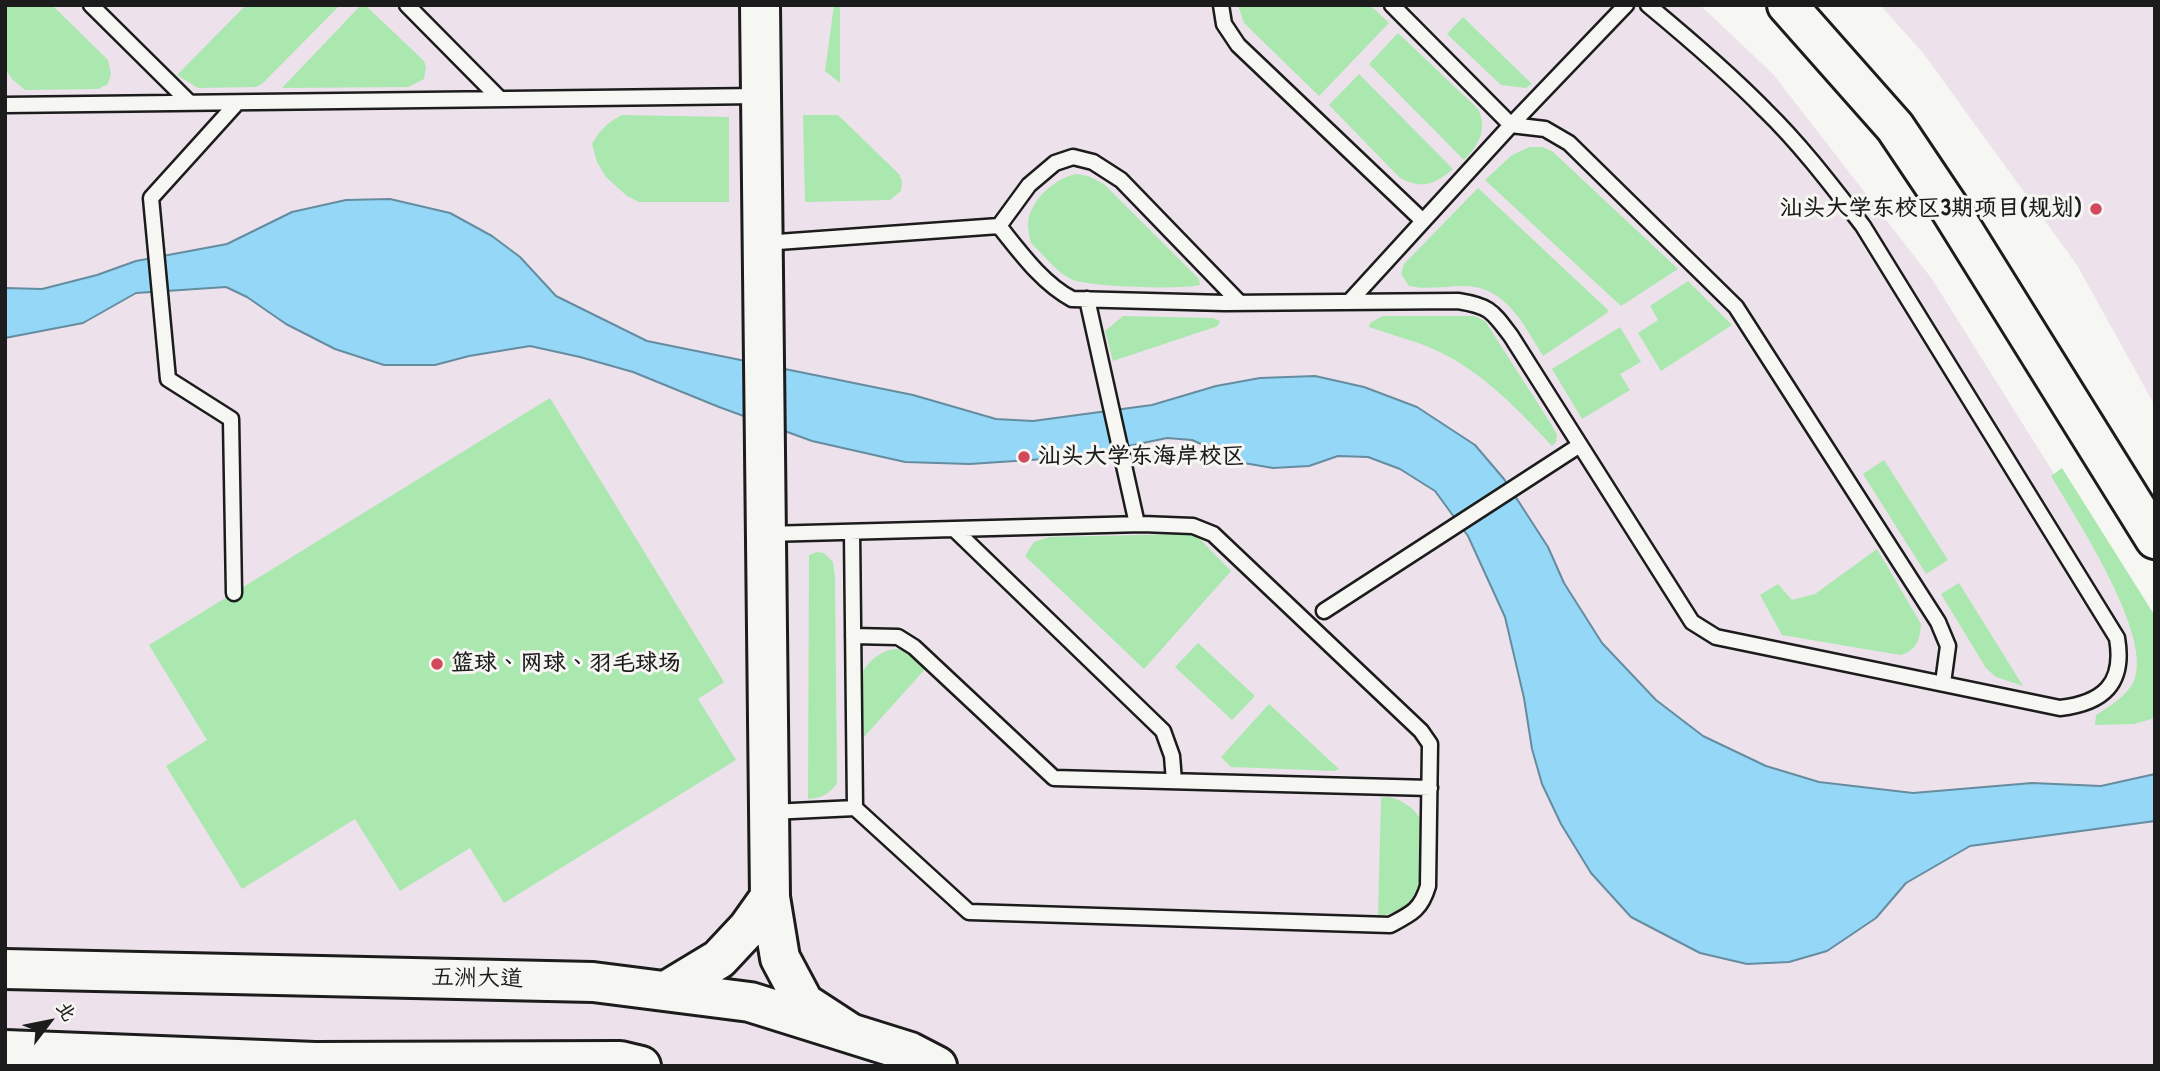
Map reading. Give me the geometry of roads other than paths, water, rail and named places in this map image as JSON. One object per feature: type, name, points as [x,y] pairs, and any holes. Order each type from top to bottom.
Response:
[{"type":"main road","points":[[760,5],[770,897],[780,958],[804,1003],[850,1033]]},
{"type":"main road","points":[[1787,5],[1895,127],[1950,209],[2155,539]]},
{"type":"main road","points":[[666,991],[719,960],[748,928],[770,897]]},
{"type":"main road","name":"五洲大道","points":[[5,969],[593,982],[750,1002],[910,1052],[937,1066]]},
{"type":"main road","points":[[5,1050],[314,1064],[620,1061],[641,1066]]},
{"type":"lane","points":[[91,5],[190,103]]},
{"type":"lane","points":[[407,5],[500,99]]},
{"type":"lane","points":[[1221,5],[1224,24],[1238,45],[1423,221]]},
{"type":"lane","points":[[1392,5],[1511,125],[1545,129],[1569,143],[1736,307],[1938,622],[1948,646],[1942,683]]},
{"type":"lane","points":[[1350,301],[1511,125],[1626,5]]},
{"type":"lane","points":[[999,226],[1059,292],[1072,299],[1240,303],[1458,301],[1479,304],[1494,312],[1692,622],[1716,637],[2060,708],[2081,706],[2102,695],[2112,682],[2118,667],[2117,638],[1863,226],[1826,178],[1767,111],[1703,50],[1648,5]]},
{"type":"lane","points":[[5,105],[761,96]]},
{"type":"lane","points":[[234,593],[231,419],[168,379],[151,198],[237,103]]},
{"type":"lane","points":[[763,243],[999,226],[1029,185],[1055,163],[1073,157],[1093,162],[1121,180],[1240,303]]},
{"type":"lane","points":[[1087,299],[1137,524]]},
{"type":"lane","points":[[1324,611],[1580,445]]},
{"type":"lane","points":[[766,534],[1137,524],[1193,526],[1213,534],[1421,731],[1430,744],[1428,886],[1423,903],[1410,915],[1390,925],[970,912],[855,808],[769,812]]},
{"type":"lane","points":[[954,529],[1163,731],[1172,756],[1174,781]]},
{"type":"lane","points":[[852,532],[855,808]]},
{"type":"lane","points":[[853,636],[898,637],[914,647],[1054,778],[1430,788]]},
{"type":"water","points":[[390,199],[450,213],[492,236],[520,257],[556,296],[647,341],[913,395],[996,419],[1033,421],[1152,405],[1216,386],[1260,378],[1315,376],[1364,387],[1417,407],[1475,445],[1504,479],[1548,547],[1564,583],[1602,643],[1656,700],[1703,736],[1766,766],[1819,782],[1913,793],[2032,783],[2101,786],[2155,774],[2155,821],[1970,846],[1906,883],[1876,918],[1827,951],[1789,962],[1747,964],[1700,953],[1631,917],[1591,873],[1561,824],[1542,784],[1532,749],[1524,698],[1505,617],[1468,536],[1435,491],[1400,469],[1368,457],[1338,456],[1309,466],[1273,468],[1244,463],[1192,440],[1167,438],[1075,457],[970,464],[905,462],[812,441],[633,372],[530,346],[469,356],[435,365],[384,365],[335,349],[286,324],[247,297],[226,287],[136,293],[83,323],[5,338],[5,288],[42,289],[97,275],[136,261],[227,244],[292,212],[346,200]]},
{"type":"place","name":"汕头大学东校区3期项目(规划)","points":[[2096,209]]},
{"type":"place","name":"汕头大学东海岸校区","points":[[1024,457]]},
{"type":"place","name":"篮球、网球、羽毛球场","points":[[437,664]]}]
